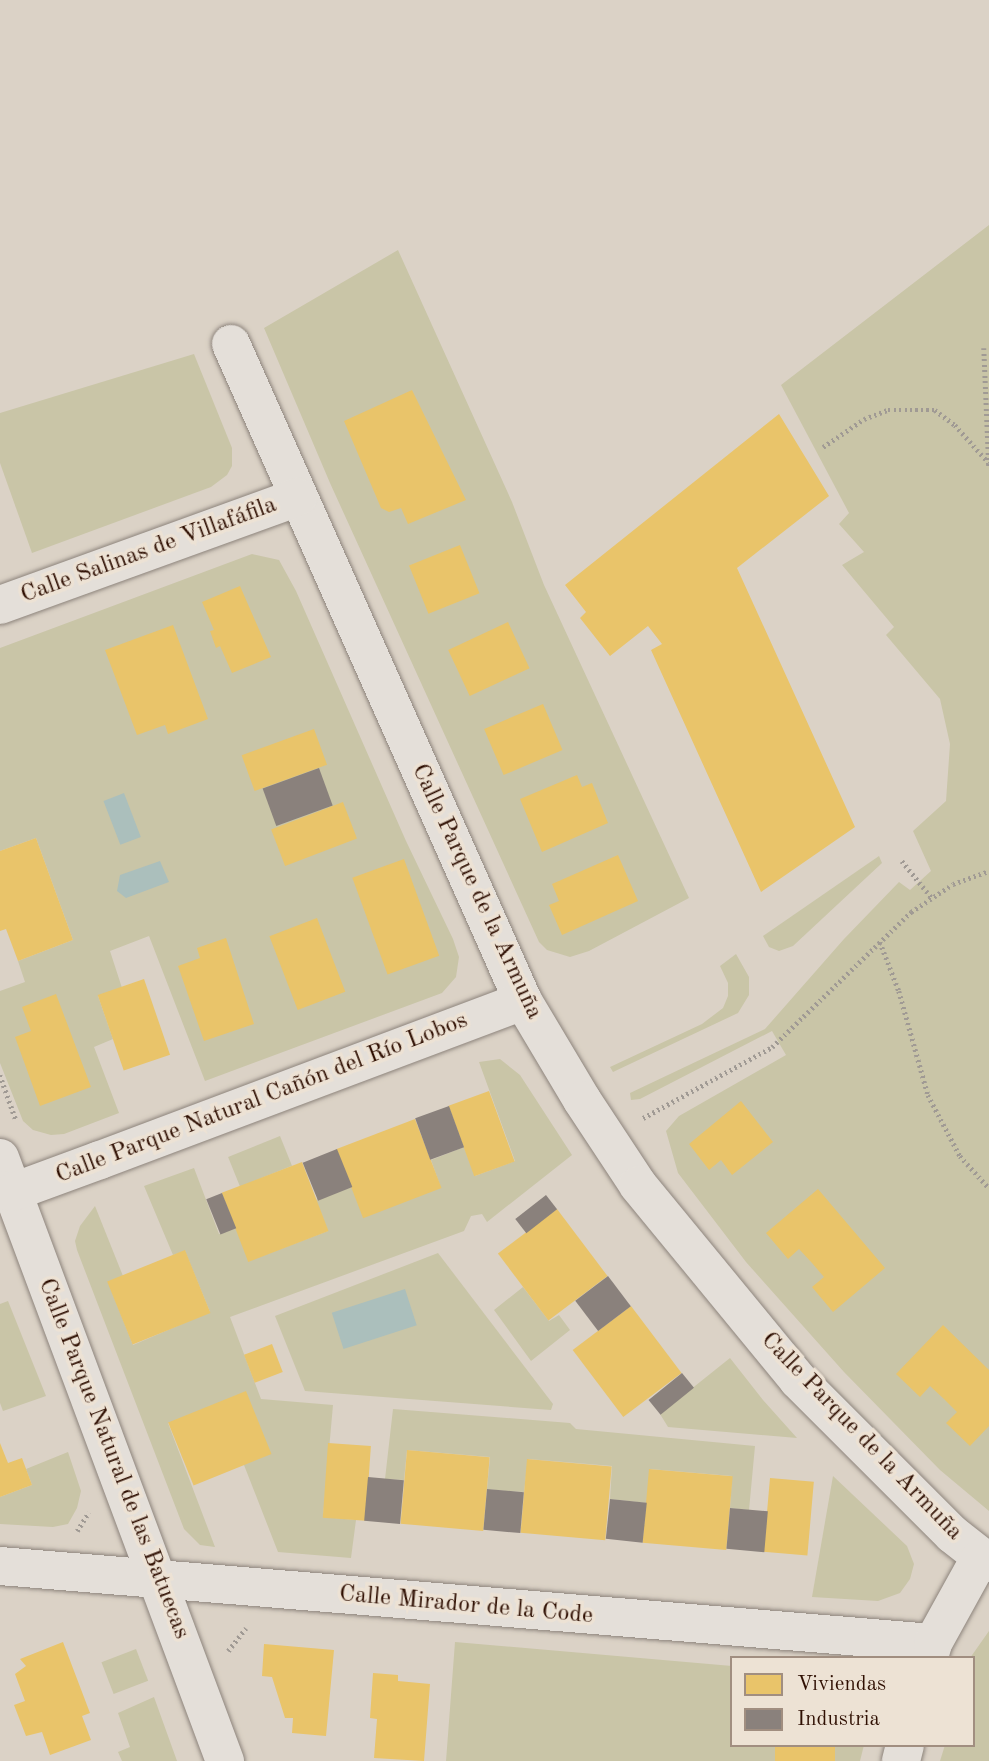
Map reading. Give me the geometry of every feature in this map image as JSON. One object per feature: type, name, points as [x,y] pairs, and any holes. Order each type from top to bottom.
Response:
[{"type":"street","name":"Calle Parque de la Armuña","points":[[231,344],[523,1001],[582,1100],[646,1195],[799,1380],[952,1534],[985,1560]]},
{"type":"street","name":"Calle Salinas de Villafáfila","points":[[0,605],[298,497]]},
{"type":"street","name":"Calle Parque Natural Cañón del Río Lobos","points":[[9,1168],[523,1001]]},
{"type":"street","name":"Calle Parque Natural de las Batuecas","points":[[9,1168],[225,1761]]},
{"type":"street","points":[[931,1651],[985,1560]]},
{"type":"street","name":"Calle Mirador de la Code","points":[[0,1566],[931,1651]]},
{"type":"path","points":[[984,348],[989,464]]},
{"type":"path","points":[[823,447],[864,419],[888,410],[935,410],[955,425],[989,464]]},
{"type":"path","points":[[902,861],[932,898]]},
{"type":"path","points":[[633,1113],[638,1121],[772,1047],[911,912],[953,884],[989,871]]},
{"type":"path","points":[[880,942],[899,991],[928,1095],[960,1156],[989,1188]]},
{"type":"path","points":[[0,1075],[17,1121],[9,1168]]},
{"type":"path","points":[[63,1534],[77,1531],[90,1511],[90,1500]]},
{"type":"shaded area","points":[[989,225],[989,1511],[940,1470],[844,1372],[746,1262],[678,1173],[666,1131],[679,1116],[786,1055],[772,1031],[640,1099],[631,1100],[630,1093],[765,1029],[844,939],[899,882],[910,890],[931,871],[913,831],[946,801],[950,744],[940,699],[886,635],[894,627],[842,565],[864,552],[839,524],[849,513],[781,385]]},
{"type":"shaded area","points":[[398,250],[512,502],[544,585],[689,898],[589,951],[570,957],[547,950],[539,942],[330,483],[264,328]]},
{"type":"shaded area","points":[[194,354],[232,448],[232,466],[227,475],[211,487],[32,553],[0,463],[0,413]]},
{"type":"shaded area","points":[[252,554],[279,560],[296,591],[406,841],[453,939],[459,957],[456,977],[442,993],[205,1081],[149,936],[110,951],[122,988],[98,996],[113,1039],[94,1047],[119,1113],[64,1134],[51,1135],[33,1130],[23,1121],[0,1063],[0,991],[25,982],[18,961],[73,940],[36,838],[0,851],[0,648]]},
{"type":"shaded area","points":[[124,793],[141,837],[120,845],[103,801]]},
{"type":"shaded area","points":[[879,856],[882,863],[793,946],[779,951],[769,947],[763,936]]},
{"type":"shaded area","points":[[160,861],[169,882],[126,898],[117,891],[120,875]]},
{"type":"shaded area","points":[[736,954],[749,977],[749,995],[738,1013],[613,1072],[610,1067],[702,1024],[723,1008],[728,996],[728,983],[720,966]]},
{"type":"shaded area","points":[[500,1059],[520,1075],[572,1155],[487,1222],[482,1214],[471,1216],[464,1231],[230,1317],[261,1399],[333,1405],[323,1517],[356,1520],[351,1558],[278,1552],[244,1465],[168,1423],[215,1547],[200,1545],[184,1529],[77,1250],[75,1241],[80,1226],[95,1206],[123,1276],[108,1282],[133,1345],[210,1312],[185,1251],[173,1255],[144,1186],[194,1168],[219,1234],[236,1228],[249,1261],[328,1231],[316,1200],[334,1193],[352,1187],[441,1188],[431,1160],[464,1147],[475,1176],[515,1161],[479,1062]]},
{"type":"shaded area","points":[[280,1136],[292,1166],[240,1187],[228,1157]]},
{"type":"shaded area","points":[[438,1253],[553,1404],[551,1410],[305,1391],[275,1316]]},
{"type":"shaded area","points":[[523,1287],[549,1321],[559,1315],[570,1330],[531,1361],[494,1310]]},
{"type":"shaded area","points":[[405,1289],[417,1325],[344,1349],[332,1313]]},
{"type":"shaded area","points":[[8,1301],[46,1396],[3,1411],[0,1403],[0,1304]]},
{"type":"shaded area","points":[[730,1358],[797,1438],[668,1427],[660,1414]]},
{"type":"shaded area","points":[[393,1409],[570,1423],[576,1429],[755,1446],[749,1510],[730,1508],[732,1476],[650,1469],[647,1503],[610,1499],[612,1466],[528,1459],[524,1492],[506,1491],[487,1489],[490,1457],[407,1450],[404,1480],[385,1479]]},
{"type":"shaded area","points":[[68,1452],[81,1491],[77,1508],[68,1524],[53,1527],[0,1524],[0,1497],[32,1485],[26,1469]]},
{"type":"shaded area","points":[[833,1476],[907,1546],[914,1564],[910,1579],[900,1593],[878,1601],[812,1597]]},
{"type":"shaded area","points":[[989,1631],[989,1761],[940,1761],[944,1747],[975,1747],[975,1656],[971,1656]]},
{"type":"shaded area","points":[[455,1642],[730,1666],[730,1747],[864,1747],[860,1761],[446,1761]]},
{"type":"shaded area","points":[[136,1649],[148,1681],[114,1694],[101,1662]]},
{"type":"shaded area","points":[[154,1697],[177,1761],[122,1761],[118,1752],[130,1747],[118,1713]]},
{"type":"building: Viviendas","points":[[412,390],[466,500],[408,524],[401,508],[389,512],[381,508],[344,421]]},
{"type":"building: Viviendas","points":[[779,414],[829,496],[737,568],[855,827],[761,892],[651,650],[662,644],[648,626],[610,656],[580,618],[586,612],[565,585]]},
{"type":"building: Viviendas","points":[[460,545],[479,593],[428,614],[409,566]]},
{"type":"building: Viviendas","points":[[240,586],[271,657],[232,673],[220,646],[216,648],[210,631],[214,630],[202,602]]},
{"type":"building: Viviendas","points":[[508,622],[530,668],[470,696],[448,650]]},
{"type":"building: Viviendas","points":[[173,625],[208,719],[168,734],[165,725],[137,735],[105,650]]},
{"type":"building: Viviendas","points":[[543,704],[563,750],[504,775],[484,729]]},
{"type":"building: Viviendas","points":[[314,729],[327,765],[255,791],[242,755]]},
{"type":"building: Viviendas","points":[[577,775],[582,787],[592,783],[608,823],[542,852],[520,799]]},
{"type":"building: Viviendas","points":[[343,802],[357,838],[285,866],[271,830]]},
{"type":"building: Viviendas","points":[[36,838],[73,940],[18,961],[6,929],[0,931],[0,851]]},
{"type":"building: Viviendas","points":[[618,855],[638,901],[562,935],[549,905],[559,901],[552,884]]},
{"type":"building: Viviendas","points":[[404,859],[439,956],[388,975],[352,878]]},
{"type":"building: Viviendas","points":[[317,918],[345,992],[298,1010],[269,936]]},
{"type":"building: Viviendas","points":[[226,938],[254,1024],[204,1041],[178,966],[200,958],[197,948]]},
{"type":"building: Viviendas","points":[[144,979],[170,1055],[124,1071],[98,995]]},
{"type":"building: Viviendas","points":[[56,994],[91,1087],[40,1106],[15,1037],[31,1031],[22,1007]]},
{"type":"building: Viviendas","points":[[489,1091],[515,1161],[474,1176],[449,1106]]},
{"type":"building: Viviendas","points":[[741,1101],[773,1142],[732,1175],[721,1160],[709,1170],[689,1144]]},
{"type":"building: Viviendas","points":[[415,1119],[442,1188],[363,1218],[337,1149]]},
{"type":"building: Viviendas","points":[[302,1162],[329,1231],[248,1262],[222,1193]]},
{"type":"building: Viviendas","points":[[818,1189],[885,1268],[833,1312],[812,1287],[824,1277],[799,1249],[788,1259],[766,1233]]},
{"type":"building: Viviendas","points":[[557,1209],[608,1276],[548,1321],[498,1254]]},
{"type":"building: Viviendas","points":[[185,1250],[210,1313],[133,1345],[107,1281]]},
{"type":"building: Viviendas","points":[[631,1306],[682,1373],[623,1417],[573,1350]]},
{"type":"building: Viviendas","points":[[943,1325],[989,1370],[989,1426],[970,1446],[946,1423],[957,1412],[944,1399],[930,1386],[920,1397],[896,1374]]},
{"type":"building: Viviendas","points":[[272,1344],[283,1372],[255,1383],[244,1355]]},
{"type":"building: Viviendas","points":[[246,1391],[271,1454],[194,1486],[168,1422]]},
{"type":"building: Viviendas","points":[[0,1443],[8,1463],[22,1458],[32,1485],[0,1497]]},
{"type":"building: Viviendas","points":[[328,1443],[371,1446],[366,1521],[323,1518]]},
{"type":"building: Viviendas","points":[[407,1450],[490,1457],[483,1531],[401,1524]]},
{"type":"building: Viviendas","points":[[527,1459],[612,1466],[605,1540],[521,1533]]},
{"type":"building: Viviendas","points":[[649,1469],[733,1476],[726,1550],[643,1543]]},
{"type":"building: Viviendas","points":[[770,1478],[814,1482],[807,1556],[764,1552]]},
{"type":"building: Viviendas","points":[[63,1642],[90,1713],[82,1716],[91,1740],[50,1755],[42,1732],[26,1736],[14,1705],[25,1701],[15,1674],[26,1666],[20,1659]]},
{"type":"building: Viviendas","points":[[264,1644],[334,1650],[326,1736],[292,1733],[293,1718],[285,1718],[272,1677],[262,1676]]},
{"type":"building: Viviendas","points":[[373,1673],[398,1675],[398,1681],[430,1684],[424,1761],[374,1758],[377,1719],[370,1718]]},
{"type":"building: Viviendas","points":[[775,1747],[835,1747],[835,1761],[775,1761]]},
{"type":"building: Industria","points":[[319,768],[333,806],[276,826],[263,789]]},
{"type":"building: Industria","points":[[449,1106],[464,1147],[430,1160],[415,1118]]},
{"type":"building: Industria","points":[[337,1149],[352,1187],[318,1201],[303,1163]]},
{"type":"building: Industria","points":[[222,1193],[236,1228],[220,1235],[206,1199]]},
{"type":"building: Industria","points":[[546,1195],[557,1209],[526,1233],[515,1219]]},
{"type":"building: Industria","points":[[608,1276],[631,1306],[598,1331],[575,1301]]},
{"type":"building: Industria","points":[[682,1373],[694,1388],[661,1415],[649,1400]]},
{"type":"building: Industria","points":[[368,1477],[404,1480],[400,1524],[364,1521]]},
{"type":"building: Industria","points":[[487,1489],[524,1492],[520,1533],[483,1530]]},
{"type":"building: Industria","points":[[610,1499],[647,1503],[643,1543],[606,1539]]},
{"type":"building: Industria","points":[[730,1508],[768,1511],[764,1552],[726,1549]]}]
